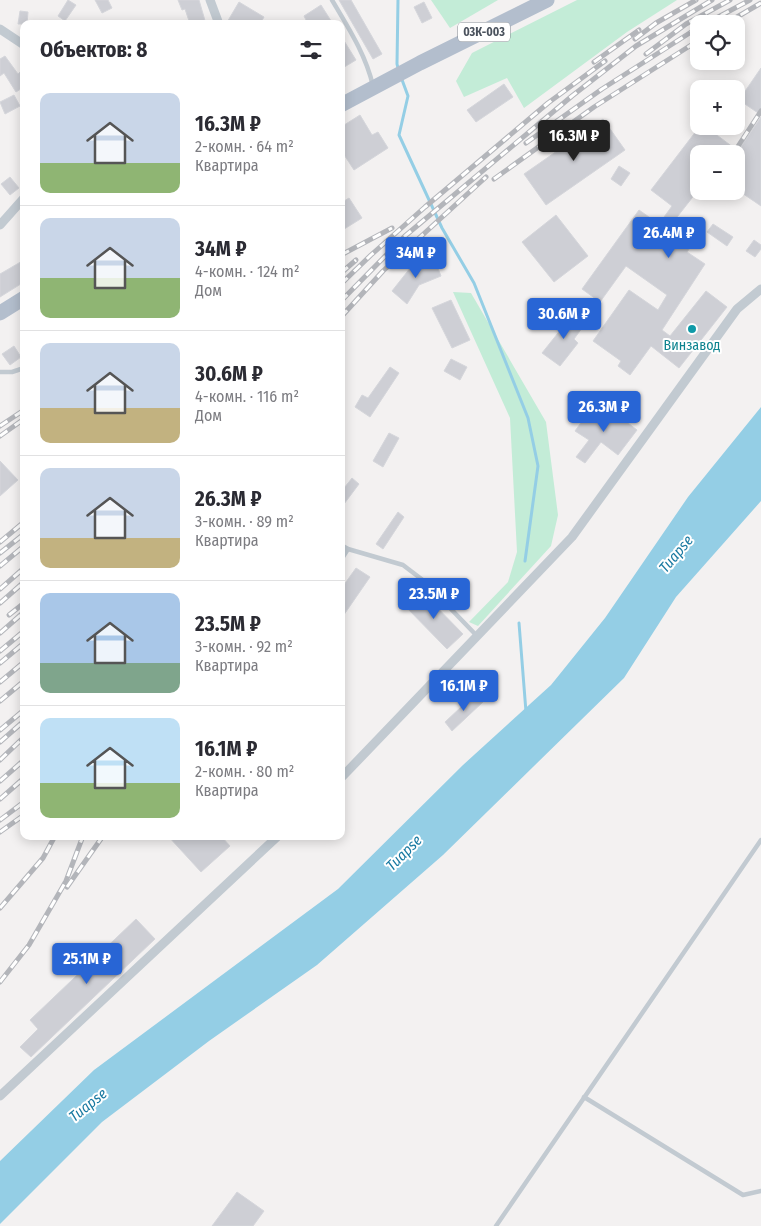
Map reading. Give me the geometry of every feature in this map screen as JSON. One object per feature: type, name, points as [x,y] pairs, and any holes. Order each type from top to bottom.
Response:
[{"type":"main road","name":"03К-003","points":[[345,103],[547,0]]},
{"type":"main road","points":[[0,313],[20,300]]},
{"type":"street","points":[[210,0],[218,20]]},
{"type":"street","points":[[0,29],[20,42]]},
{"type":"street","points":[[0,225],[20,202]]},
{"type":"street","points":[[345,774],[572,538],[737,309],[761,288]]},
{"type":"street","points":[[0,1096],[274,840]]},
{"type":"lane","points":[[332,0],[344,20]]},
{"type":"lane","points":[[345,22],[364,59],[373,88]]},
{"type":"lane","points":[[0,372],[12,372],[20,369]]},
{"type":"lane","points":[[345,547],[403,565],[424,581],[477,636]]},
{"type":"lane","points":[[345,554],[348,549]]},
{"type":"lane","points":[[496,1226],[761,840]]},
{"type":"lane","points":[[584,1097],[744,1195],[761,1191]]},
{"type":"green space","points":[[431,0],[498,0],[450,28]]},
{"type":"green space","points":[[577,0],[677,0],[627,32],[524,108],[507,78],[464,97],[456,81],[472,53]]},
{"type":"green space","points":[[453,292],[471,293],[546,422],[558,515],[551,546],[478,626],[469,622],[508,582],[517,552],[510,418]]},
{"type":"water","name":"Tuapse","points":[[761,407],[761,501],[676,597],[624,678],[443,855],[317,965],[209,1041],[102,1122],[0,1224],[0,1161],[94,1070],[338,889],[463,765],[551,685],[605,618],[688,497]]},
{"type":"building","points":[[68,0],[76,5],[66,20],[58,16]]},
{"type":"building","points":[[95,0],[108,0],[112,8],[102,13]]},
{"type":"building","points":[[178,0],[199,0],[205,20],[189,20],[185,9],[182,10]]},
{"type":"building","points":[[339,0],[351,0],[382,54],[373,59]]},
{"type":"building","points":[[239,2],[264,17],[262,20],[228,20]]},
{"type":"building","points":[[424,2],[432,18],[422,23],[414,7]]},
{"type":"building","points":[[321,5],[330,20],[306,20],[304,16]]},
{"type":"building","points":[[20,11],[28,12],[27,20],[20,20],[20,24],[18,24]]},
{"type":"building","points":[[345,42],[356,60],[345,67]]},
{"type":"building","points":[[5,56],[18,74],[20,72],[20,90],[16,92],[4,73],[0,76],[0,59]]},
{"type":"building","points":[[761,68],[761,115],[745,104],[745,91]]},
{"type":"building","points":[[504,84],[513,97],[476,122],[467,110]]},
{"type":"building","points":[[14,95],[20,106],[5,114],[0,102]]},
{"type":"building","points":[[360,115],[372,135],[378,132],[388,148],[354,170],[345,156],[345,124]]},
{"type":"building","points":[[761,117],[761,206],[745,195],[745,145],[742,145]]},
{"type":"building","points":[[603,119],[625,150],[546,205],[524,174]]},
{"type":"building","points":[[693,135],[717,135],[730,145],[690,145],[690,200],[674,221],[697,238],[687,252],[705,264],[662,330],[670,336],[706,291],[727,307],[679,368],[651,346],[630,375],[618,366],[621,361],[593,341],[629,290],[658,310],[667,295],[626,266],[600,302],[582,289],[639,210],[659,224],[672,206],[651,190]]},
{"type":"building","points":[[619,166],[630,173],[621,186],[611,179]]},
{"type":"building","points":[[10,177],[19,188],[10,195],[1,184]]},
{"type":"building","points":[[349,198],[362,218],[345,229],[345,200]]},
{"type":"building","points":[[556,215],[588,256],[554,282],[522,242]]},
{"type":"building","points":[[713,224],[733,237],[727,246],[707,232]]},
{"type":"building","points":[[754,240],[761,245],[761,249],[755,257],[746,251]]},
{"type":"building","points":[[434,258],[441,276],[419,285],[407,304],[392,291],[411,267]]},
{"type":"building","points":[[20,262],[20,284],[0,297],[0,274]]},
{"type":"building","points":[[451,300],[470,340],[452,348],[432,308]]},
{"type":"building","points":[[570,313],[585,324],[574,339],[578,343],[560,366],[542,353],[566,323],[563,321]]},
{"type":"building","points":[[14,346],[20,358],[10,365],[2,354]]},
{"type":"building","points":[[451,359],[467,367],[460,380],[444,371]]},
{"type":"building","points":[[390,367],[399,373],[370,417],[355,407],[362,395],[368,398]]},
{"type":"building","points":[[593,406],[607,416],[611,410],[637,430],[618,455],[601,442],[585,463],[576,457],[589,440],[575,431]]},
{"type":"building","points":[[389,433],[399,438],[383,467],[373,461]]},
{"type":"building","points":[[0,461],[18,480],[0,496]]},
{"type":"building","points":[[352,478],[359,484],[345,503],[345,487]]},
{"type":"building","points":[[398,512],[404,517],[383,549],[376,544]]},
{"type":"building","points":[[356,568],[370,577],[345,613],[345,583]]},
{"type":"building","points":[[421,591],[463,634],[447,649],[405,606]]},
{"type":"building","points":[[476,693],[484,701],[452,731],[445,722]]},
{"type":"building","points":[[172,840],[225,840],[230,846],[201,872]]},
{"type":"building","points":[[136,919],[155,939],[31,1057],[20,1047],[38,1029],[30,1020]]},
{"type":"building","points":[[237,1192],[264,1211],[253,1226],[212,1226]]},
{"type":"waterway","points":[[398,0],[398,68]]},
{"type":"waterway","points":[[401,77],[408,96],[399,135],[442,228],[474,283],[528,418],[538,466],[525,561]]},
{"type":"waterway","points":[[519,623],[526,712]]},
{"type":"railway","points":[[635,39],[656,23],[696,0]]},
{"type":"railway","points":[[345,297],[405,236],[572,96],[636,46],[712,0]]},
{"type":"railway","points":[[646,54],[686,24],[730,0]]},
{"type":"railway","points":[[722,15],[750,0]]},
{"type":"railway","points":[[740,15],[761,3]]},
{"type":"railway","points":[[594,62],[639,30]]},
{"type":"railway","points":[[526,143],[602,89],[690,33]]},
{"type":"railway","points":[[494,179],[594,107],[690,46]]},
{"type":"railway","points":[[345,280],[425,207],[548,103],[605,61]]},
{"type":"railway","points":[[739,145],[761,111]]},
{"type":"railway","points":[[345,313],[383,271],[486,177]]},
{"type":"railway","points":[[345,253],[392,228]]},
{"type":"railway","points":[[345,270],[356,260]]},
{"type":"railway","points":[[0,426],[20,413]]},
{"type":"railway","points":[[0,436],[20,422]]},
{"type":"railway","points":[[0,542],[20,525]]},
{"type":"railway","points":[[0,553],[20,537]]},
{"type":"railway","points":[[0,566],[20,549]]},
{"type":"railway","points":[[0,589],[20,572]]},
{"type":"railway","points":[[0,603],[20,586]]},
{"type":"railway","points":[[9,615],[20,606]]},
{"type":"railway","points":[[0,633],[20,616]]},
{"type":"railway","points":[[0,651],[20,634]]},
{"type":"railway","points":[[0,663],[20,646]]},
{"type":"railway","points":[[0,682],[20,665]]},
{"type":"railway","points":[[0,701],[20,684]]},
{"type":"railway","points":[[0,730],[20,713]]},
{"type":"railway","points":[[0,742],[20,724]]},
{"type":"railway","points":[[0,760],[20,741]]},
{"type":"railway","points":[[0,781],[20,764]]},
{"type":"railway","points":[[0,799],[20,782]]},
{"type":"railway","points":[[0,820],[20,805]]},
{"type":"railway","points":[[0,832],[20,818]]},
{"type":"railway","points":[[0,908],[43,858],[53,840]]},
{"type":"railway","points":[[0,982],[29,945],[66,881],[81,840]]},
{"type":"railway","points":[[67,887],[100,840]]},
{"type":"place","name":"Винзавод","points":[[692,329]]}]
